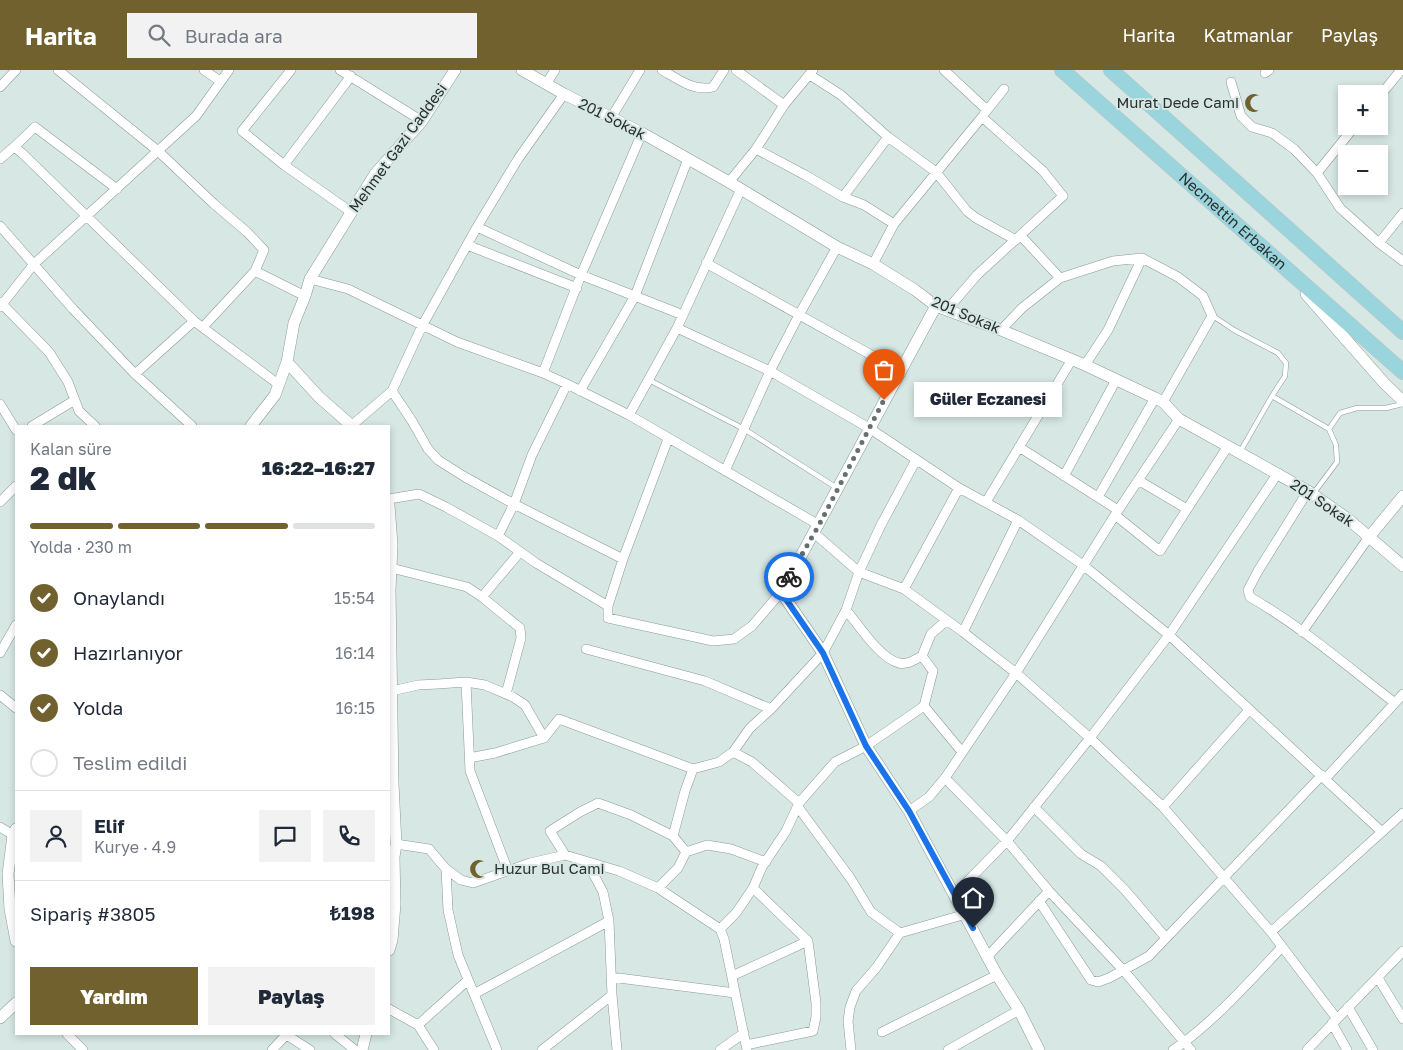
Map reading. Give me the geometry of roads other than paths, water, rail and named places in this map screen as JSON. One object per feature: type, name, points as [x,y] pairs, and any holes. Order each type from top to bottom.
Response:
[{"type":"main road","name":"Necmettin Erbakan","points":[[1062,70],[1403,372]]},
{"type":"main road","name":"Necmettin Erbakan","points":[[1111,70],[1403,332]]},
{"type":"street","points":[[0,87],[16,70]]},
{"type":"street","points":[[58,70],[158,151],[214,204],[247,232],[264,250],[255,271],[203,327]]},
{"type":"street","points":[[204,70],[220,81]]},
{"type":"street","points":[[94,425],[79,411],[68,382],[49,352],[1,304],[34,264],[196,116],[229,70]]},
{"type":"street","points":[[291,70],[242,131],[351,212]]},
{"type":"street","points":[[340,70],[422,120]]},
{"type":"street","name":"Mehmet Gazi Caddesi","points":[[252,425],[275,395],[287,362],[294,322],[310,279],[376,174],[422,120],[454,70]]},
{"type":"street","name":"201 Sokak","points":[[522,70],[564,94],[642,133],[729,182],[836,247],[873,264],[942,308],[1085,365],[1159,400],[1179,419],[1278,473],[1310,493],[1348,519],[1403,566]]},
{"type":"street","points":[[546,84],[555,70]]},
{"type":"street","points":[[611,118],[640,70]]},
{"type":"street","points":[[662,70],[689,85],[703,90],[713,87],[724,70]]},
{"type":"street","points":[[736,70],[784,105]]},
{"type":"street","points":[[668,439],[623,559],[608,606],[608,618],[713,641],[734,639],[752,626],[781,592],[817,529],[900,371],[942,308],[1063,196],[1042,171],[984,114],[944,70]]},
{"type":"street","points":[[1388,86],[1401,70]]},
{"type":"street","points":[[729,182],[756,149],[784,105],[811,72],[841,95],[888,137],[936,172],[967,210],[976,218],[1018,238],[1060,278]]},
{"type":"street","points":[[284,164],[351,76]]},
{"type":"street","points":[[1231,82],[1242,116],[1252,127],[1272,133],[1287,144],[1317,173],[1340,208],[1379,243],[1403,261]]},
{"type":"street","points":[[873,264],[894,224],[1004,89]]},
{"type":"street","points":[[353,425],[392,391],[422,326],[467,244],[518,159],[564,94]]},
{"type":"street","points":[[0,158],[35,127],[117,189]]},
{"type":"street","points":[[544,373],[582,275],[642,133]]},
{"type":"street","points":[[1317,173],[1348,135]]},
{"type":"street","points":[[843,197],[888,137]]},
{"type":"street","points":[[14,147],[88,216],[194,321],[278,384]]},
{"type":"street","points":[[756,149],[805,174],[843,197],[864,205],[894,224]]},
{"type":"street","points":[[580,391],[635,296],[688,159]]},
{"type":"street","points":[[629,415],[677,328],[741,189]]},
{"type":"street","points":[[1379,243],[1403,213]]},
{"type":"street","points":[[0,226],[73,309],[135,374],[191,425]]},
{"type":"street","points":[[477,227],[582,275],[683,315]]},
{"type":"street","points":[[467,244],[577,288]]},
{"type":"street","points":[[725,471],[770,371],[836,247]]},
{"type":"street","points":[[1085,365],[1108,330],[1142,258]]},
{"type":"street","points":[[1001,330],[1022,308],[1060,278],[1113,261],[1142,258],[1178,278],[1203,296],[1212,316],[1098,498]]},
{"type":"street","points":[[1278,262],[1403,403]]},
{"type":"street","points":[[706,264],[900,371]]},
{"type":"street","points":[[255,271],[275,283],[305,296]]},
{"type":"street","points":[[310,279],[348,289],[457,342],[544,373],[629,415],[725,471],[817,529],[859,572],[904,589],[963,632],[1016,673],[1090,738],[1163,807],[1271,932],[1335,1021],[1347,1050]]},
{"type":"street","points":[[135,374],[194,321]]},
{"type":"street","points":[[677,328],[770,371],[869,428],[958,488],[1018,520],[1083,565],[1169,636],[1382,832]]},
{"type":"street","points":[[986,502],[1071,361]]},
{"type":"street","points":[[287,362],[320,397],[351,425]]},
{"type":"street","points":[[1064,476],[1116,380]]},
{"type":"street","points":[[498,536],[514,504],[532,455],[567,384]]},
{"type":"street","points":[[392,391],[428,449],[438,460],[514,504],[623,559]]},
{"type":"street","points":[[34,425],[75,400]]},
{"type":"street","points":[[1,408],[15,429]]},
{"type":"street","points":[[909,811],[929,797],[945,778],[1016,673],[1116,513],[1179,419]]},
{"type":"street","points":[[1019,447],[1098,498],[1160,551],[1228,446]]},
{"type":"street","points":[[469,758],[544,738],[559,719],[693,769],[718,762],[733,752],[750,728],[771,709],[823,653],[846,610],[859,572],[881,524],[916,460]]},
{"type":"street","points":[[955,894],[1006,841],[1090,738],[1169,636],[1278,473]]},
{"type":"street","points":[[1138,480],[1187,509]]},
{"type":"street","points":[[0,502],[15,487]]},
{"type":"street","points":[[904,589],[958,488]]},
{"type":"street","points":[[1310,493],[1258,571],[1248,590],[1250,597],[1302,632],[1395,704]]},
{"type":"street","points":[[390,499],[419,494],[446,507],[498,536],[520,552],[608,606]]},
{"type":"street","points":[[1302,632],[1369,537],[1403,496]]},
{"type":"street","points":[[390,518],[392,545],[390,620],[392,691],[390,713],[396,844],[391,857],[396,904],[390,947]]},
{"type":"street","points":[[963,632],[1018,520]]},
{"type":"street","points":[[482,597],[520,552]]},
{"type":"street","points":[[391,568],[467,587],[520,628],[521,638],[506,694]]},
{"type":"street","points":[[781,592],[823,653],[866,746],[909,811],[966,914],[997,975],[1019,1010],[1039,1050]]},
{"type":"street","points":[[846,610],[886,657],[899,663],[909,663],[922,656],[931,634],[946,621]]},
{"type":"street","points":[[0,653],[15,626]]},
{"type":"street","points":[[586,649],[705,681],[771,709]]},
{"type":"street","points":[[720,928],[736,913],[753,888],[766,862],[786,831],[798,805],[835,762],[866,746],[924,706],[933,671],[922,656]]},
{"type":"street","points":[[392,691],[418,685],[466,682],[485,685],[525,705],[544,738]]},
{"type":"street","points":[[466,682],[470,772],[508,871]]},
{"type":"street","points":[[1039,902],[1090,980],[1098,982],[1124,971],[1148,956],[1403,694]]},
{"type":"street","points":[[0,695],[15,707]]},
{"type":"street","points":[[924,706],[962,752]]},
{"type":"street","points":[[1163,807],[1249,710]]},
{"type":"street","points":[[733,752],[752,762],[798,805],[872,912],[900,933]]},
{"type":"street","points":[[673,836],[685,790],[693,769]]},
{"type":"street","points":[[945,778],[1006,841],[1049,891],[1124,971],[1191,1050]]},
{"type":"street","points":[[565,855],[550,831],[598,803],[631,815],[673,836],[686,852]]},
{"type":"street","points":[[1034,807],[1081,854],[1101,866],[1125,890],[1166,938]]},
{"type":"street","points":[[1271,932],[1403,813]]},
{"type":"street","points":[[0,827],[15,832],[8,874],[10,909],[15,936]]},
{"type":"street","points":[[396,844],[429,849],[446,869],[461,880],[473,883],[530,863],[565,855],[619,870],[658,888],[720,928],[736,993],[746,1048],[812,1031],[816,1018],[816,1003],[808,941],[753,888]]},
{"type":"street","points":[[658,888],[678,868],[686,852],[707,845],[731,849],[766,862]]},
{"type":"street","points":[[587,862],[603,892],[609,921],[612,995],[617,1050]]},
{"type":"street","points":[[446,869],[448,910],[458,955],[497,1050]]},
{"type":"street","points":[[988,956],[1049,891]]},
{"type":"street","points":[[851,1050],[848,1021],[850,1007],[856,991],[876,968],[900,933],[966,914]]},
{"type":"street","points":[[474,994],[609,921]]},
{"type":"street","points":[[732,976],[808,941]]},
{"type":"street","points":[[1173,1050],[1184,1043],[1236,995],[1282,947]]},
{"type":"street","points":[[1307,1050],[1403,951]]},
{"type":"street","points":[[882,1032],[997,975]]},
{"type":"street","points":[[611,977],[736,993]]},
{"type":"street","points":[[1378,978],[1403,1019]]},
{"type":"street","points":[[418,1025],[468,980]]},
{"type":"street","points":[[542,1050],[612,995]]},
{"type":"street","points":[[0,1018],[15,1005]]},
{"type":"street","points":[[1348,1007],[1373,1050]]},
{"type":"street","points":[[390,1010],[418,1025],[434,1050]]},
{"type":"street","points":[[948,1050],[1019,1010]]},
{"type":"street","points":[[720,1050],[744,1033]]},
{"type":"street","points":[[68,1035],[83,1050]]},
{"type":"street","points":[[272,1050],[284,1035]]},
{"type":"street","points":[[287,1035],[310,1050]]},
{"type":"street","points":[[335,1035],[355,1050]]},
{"type":"street","points":[[362,1050],[366,1035]]},
{"type":"lane","points":[[1212,316],[1278,353],[1286,363],[1285,376],[1240,452]]},
{"type":"lane","points":[[648,380],[744,429],[838,488]]},
{"type":"lane","points":[[1272,396],[1329,429],[1336,444],[1337,462],[1310,493]]},
{"type":"lane","points":[[1329,429],[1340,413],[1357,408],[1386,408],[1403,403]]},
{"type":"place","name":"Murat Dede Cami","points":[[1254,103]]},
{"type":"place","name":"Güler Eczanesi","points":[[884,400]]},
{"type":"place","name":"Huzur Bul Cami","points":[[479,869]]}]
